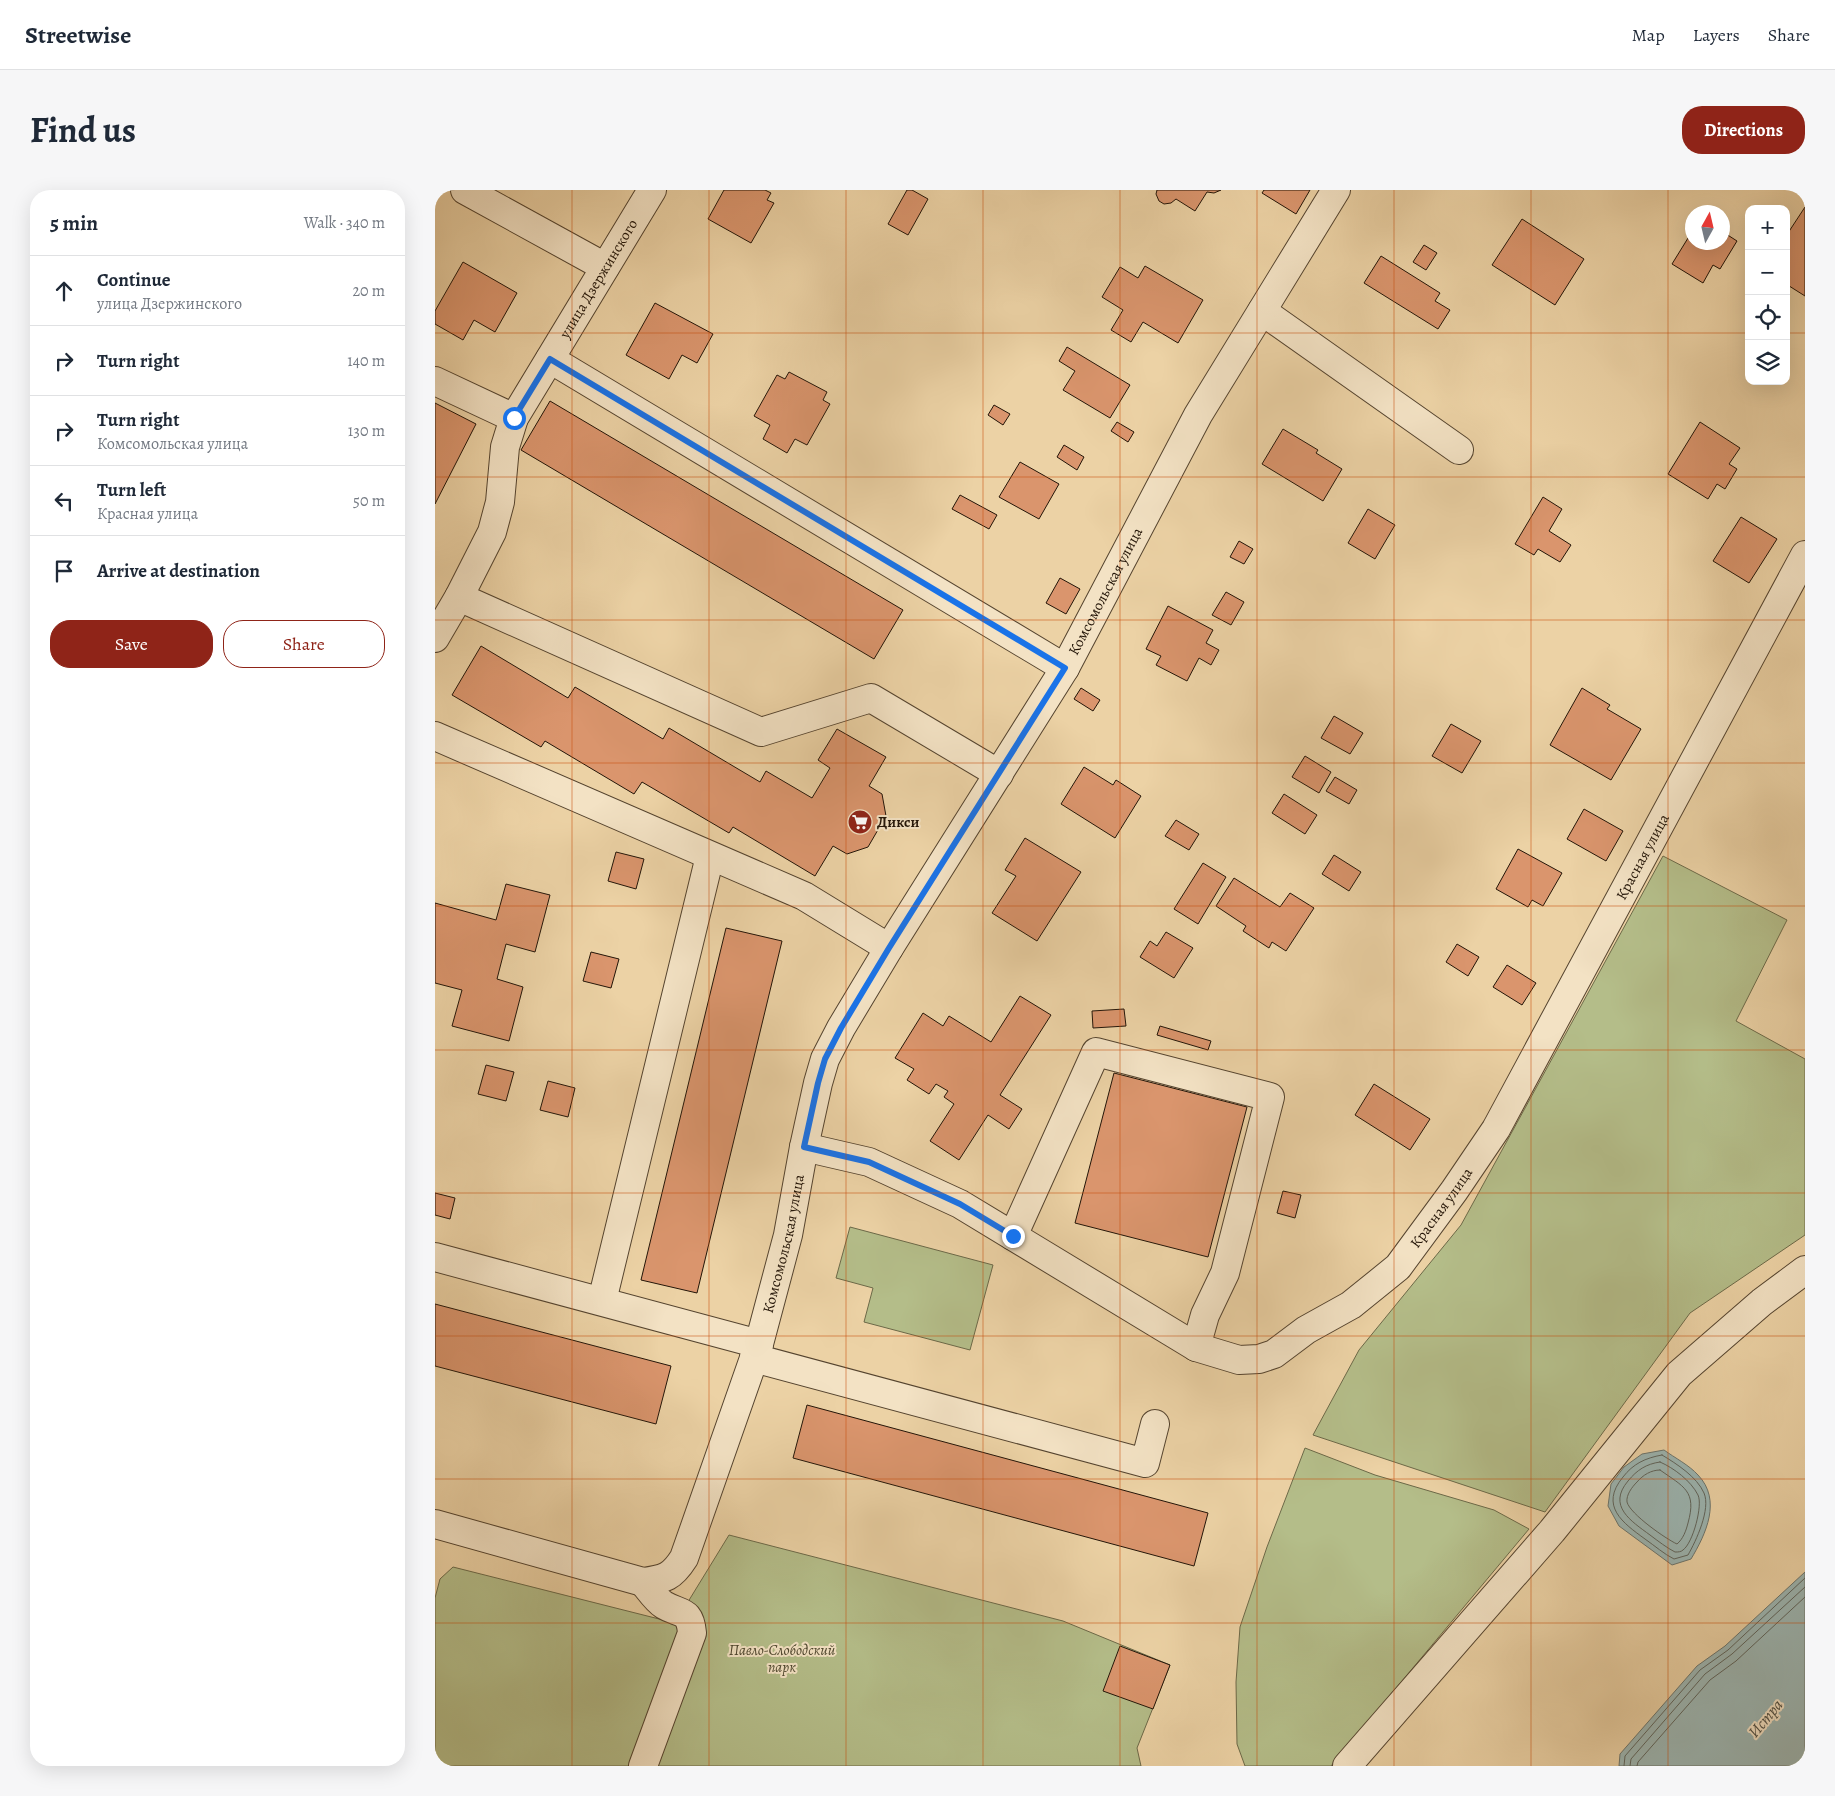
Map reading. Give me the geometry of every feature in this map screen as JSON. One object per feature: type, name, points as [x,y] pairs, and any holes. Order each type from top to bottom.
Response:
[{"type":"street","points":[[465,190],[605,267]]},
{"type":"street","name":"улица Дзержинского","points":[[435,638],[459,597],[492,532],[500,502],[505,447],[514,418],[652,190]]},
{"type":"street","name":"Комсомольская улица","points":[[435,1524],[643,1582],[660,1580],[675,1571],[684,1558],[757,1351],[788,1235],[804,1147],[825,1059],[841,1028],[889,948],[1065,668],[1198,415],[1336,190]]},
{"type":"street","points":[[1262,311],[1459,450]]},
{"type":"street","points":[[550,359],[1065,668]]},
{"type":"street","points":[[435,381],[514,418]]},
{"type":"street","name":"Красная улица","points":[[804,1147],[869,1162],[960,1204],[1197,1348],[1239,1360],[1259,1359],[1274,1354],[1306,1330],[1351,1305],[1397,1268],[1453,1191],[1504,1115],[1805,555]]},
{"type":"street","points":[[459,597],[761,732],[871,698],[999,774]]},
{"type":"street","points":[[435,736],[804,896],[889,948]]},
{"type":"street","points":[[602,1302],[710,856]]},
{"type":"street","points":[[1013,1236],[1097,1052],[1270,1097],[1225,1274],[1205,1314],[1197,1348]]},
{"type":"street","points":[[435,1257],[602,1302],[757,1351],[1145,1463],[1155,1424]]},
{"type":"street","points":[[1347,1766],[1552,1531],[1679,1374],[1762,1302],[1805,1270]]},
{"type":"street","points":[[643,1582],[663,1605],[682,1612],[691,1621],[692,1633],[643,1766]]},
{"type":"green space","points":[[1663,856],[1787,920],[1736,1021],[1805,1059],[1805,1235],[1690,1313],[1545,1512],[1313,1435],[1359,1350],[1461,1225]]},
{"type":"green space","points":[[850,1227],[993,1265],[970,1350],[864,1322],[873,1288],[836,1278]]},
{"type":"green space","points":[[1305,1448],[1375,1475],[1494,1510],[1529,1529],[1331,1766],[1245,1766],[1237,1744],[1236,1682],[1240,1627],[1267,1547]]},
{"type":"green space","name":"Павло-Слободский парк","points":[[729,1535],[1063,1621],[1170,1665],[1137,1748],[1141,1766],[435,1766],[435,1598],[440,1579],[453,1567],[675,1623]]},
{"type":"water","points":[[1664,1450],[1698,1475],[1709,1495],[1710,1506],[1706,1528],[1691,1559],[1672,1565],[1619,1526],[1608,1506],[1611,1484],[1624,1467],[1642,1454]]},
{"type":"water","name":"Истра","points":[[1805,1572],[1805,1753],[1796,1766],[1619,1766],[1620,1754],[1697,1666],[1725,1646]]},
{"type":"building","points":[[724,190],[765,190],[771,193],[767,200],[774,203],[751,243],[708,219]]},
{"type":"building","points":[[907,190],[912,190],[928,199],[908,235],[888,224]]},
{"type":"building","points":[[1157,190],[1221,190],[1214,193],[1207,192],[1195,211],[1176,199],[1171,203],[1164,204],[1159,201],[1156,194]]},
{"type":"building","points":[[1264,190],[1310,190],[1296,214],[1262,193]]},
{"type":"building","points":[[1805,207],[1805,296],[1790,287],[1790,230]]},
{"type":"building","points":[[1522,219],[1584,259],[1555,305],[1492,265]]},
{"type":"building","points":[[1730,236],[1737,241],[1720,269],[1713,265],[1703,283],[1672,264],[1685,243],[1685,250],[1730,250]]},
{"type":"building","points":[[1424,245],[1437,253],[1426,270],[1413,262]]},
{"type":"building","points":[[1381,256],[1440,293],[1435,301],[1450,310],[1438,329],[1364,283]]},
{"type":"building","points":[[463,262],[517,293],[495,332],[474,320],[463,340],[435,324],[435,311]]},
{"type":"building","points":[[1145,266],[1203,300],[1178,343],[1143,322],[1131,342],[1111,330],[1123,310],[1102,297],[1120,267],[1138,278]]},
{"type":"building","points":[[655,303],[713,334],[697,363],[682,355],[669,379],[626,355]]},
{"type":"building","points":[[1067,347],[1130,385],[1110,418],[1063,390],[1075,371],[1059,361]]},
{"type":"building","points":[[789,372],[827,392],[823,400],[830,404],[807,445],[795,439],[787,453],[763,439],[770,425],[754,416],[777,375],[785,379]]},
{"type":"building","points":[[550,401],[903,610],[874,659],[521,450]]},
{"type":"building","points":[[435,403],[476,424],[435,504]]},
{"type":"building","points":[[994,405],[1010,414],[1003,425],[988,415]]},
{"type":"building","points":[[1117,422],[1134,432],[1128,442],[1111,431]]},
{"type":"building","points":[[1700,422],[1740,448],[1729,464],[1737,469],[1725,489],[1717,484],[1708,499],[1668,474]]},
{"type":"building","points":[[1283,429],[1318,450],[1316,453],[1342,469],[1323,501],[1262,464]]},
{"type":"building","points":[[1064,445],[1084,457],[1077,470],[1057,457]]},
{"type":"building","points":[[1020,462],[1059,484],[1039,519],[999,497]]},
{"type":"building","points":[[960,495],[997,515],[989,529],[952,509]]},
{"type":"building","points":[[1543,497],[1562,509],[1549,531],[1571,545],[1560,562],[1538,549],[1534,555],[1515,544]]},
{"type":"building","points":[[1368,509],[1395,525],[1375,559],[1348,543]]},
{"type":"building","points":[[1741,517],[1777,539],[1749,583],[1713,561]]},
{"type":"building","points":[[1239,541],[1253,549],[1244,564],[1230,557]]},
{"type":"building","points":[[1060,578],[1080,589],[1066,614],[1046,603]]},
{"type":"building","points":[[1226,592],[1244,602],[1231,625],[1212,615]]},
{"type":"building","points":[[1168,606],[1213,630],[1206,643],[1219,650],[1211,665],[1199,658],[1187,681],[1156,665],[1161,656],[1146,649]]},
{"type":"building","points":[[481,646],[568,698],[575,687],[663,739],[669,728],[760,782],[766,771],[812,798],[830,768],[818,760],[837,729],[886,757],[869,786],[882,794],[886,816],[868,847],[847,854],[833,846],[815,876],[733,827],[729,833],[642,782],[634,794],[545,741],[541,747],[452,695]]},
{"type":"building","points":[[1081,688],[1100,700],[1093,711],[1074,699]]},
{"type":"building","points":[[1582,688],[1610,705],[1607,709],[1641,729],[1611,780],[1550,745]]},
{"type":"building","points":[[1334,716],[1363,733],[1350,754],[1321,738]]},
{"type":"building","points":[[1451,724],[1481,741],[1462,773],[1432,756]]},
{"type":"building","points":[[1305,756],[1331,772],[1319,793],[1292,777]]},
{"type":"building","points":[[1084,767],[1113,785],[1116,780],[1141,796],[1115,838],[1061,804]]},
{"type":"building","points":[[1335,777],[1357,790],[1349,804],[1326,791]]},
{"type":"building","points":[[1284,794],[1317,815],[1305,834],[1272,813]]},
{"type":"building","points":[[1584,809],[1623,831],[1606,861],[1567,839]]},
{"type":"building","points":[[1176,820],[1199,834],[1189,850],[1165,836]]},
{"type":"building","points":[[1025,838],[1081,872],[1037,941],[992,913],[1016,876],[1005,870]]},
{"type":"building","points":[[1518,849],[1562,873],[1543,906],[1532,900],[1528,907],[1496,889]]},
{"type":"building","points":[[616,852],[644,859],[636,889],[608,881]]},
{"type":"building","points":[[1334,855],[1361,872],[1349,891],[1322,874]]},
{"type":"building","points":[[1203,863],[1226,877],[1198,924],[1174,909]]},
{"type":"building","points":[[1234,878],[1280,907],[1290,893],[1314,908],[1286,951],[1272,942],[1269,948],[1243,931],[1246,926],[1216,906]]},
{"type":"building","points":[[506,884],[550,895],[535,952],[506,944],[497,979],[523,987],[509,1041],[452,1026],[462,990],[435,983],[435,903],[496,920]]},
{"type":"building","points":[[726,928],[782,941],[697,1293],[641,1280]]},
{"type":"building","points":[[1166,932],[1193,948],[1174,978],[1140,957],[1150,941],[1157,946]]},
{"type":"building","points":[[1457,944],[1479,957],[1468,976],[1446,962]]},
{"type":"building","points":[[591,952],[619,959],[611,988],[583,981]]},
{"type":"building","points":[[1507,965],[1536,983],[1522,1005],[1493,987]]},
{"type":"building","points":[[1020,996],[1051,1015],[1000,1095],[1022,1109],[1009,1129],[988,1115],[959,1160],[930,1141],[954,1104],[944,1097],[948,1091],[936,1084],[929,1094],[907,1080],[914,1069],[895,1058],[923,1013],[943,1026],[949,1016],[991,1042]]},
{"type":"building","points":[[1124,1009],[1126,1026],[1093,1028],[1092,1011]]},
{"type":"building","points":[[1160,1026],[1211,1041],[1208,1050],[1157,1035]]},
{"type":"building","points":[[486,1065],[514,1072],[506,1101],[478,1094]]},
{"type":"building","points":[[1114,1073],[1247,1107],[1208,1257],[1075,1223]]},
{"type":"building","points":[[548,1081],[575,1088],[568,1117],[540,1110]]},
{"type":"building","points":[[1374,1084],[1430,1119],[1410,1150],[1355,1115]]},
{"type":"building","points":[[1283,1191],[1301,1195],[1295,1218],[1277,1213]]},
{"type":"building","points":[[435,1193],[455,1198],[450,1219],[435,1215]]},
{"type":"building","points":[[435,1304],[671,1366],[656,1424],[435,1366]]},
{"type":"building","points":[[807,1405],[1208,1513],[1194,1566],[793,1458]]},
{"type":"building","points":[[1120,1646],[1170,1665],[1153,1709],[1103,1691]]},
{"type":"place","name":"Дикси","points":[[860,822]]},
{"type":"route","points":[[514,418],[550,359],[1065,668],[889,948],[841,1028],[825,1059],[804,1147],[869,1162],[960,1204],[1013,1236]]}]
